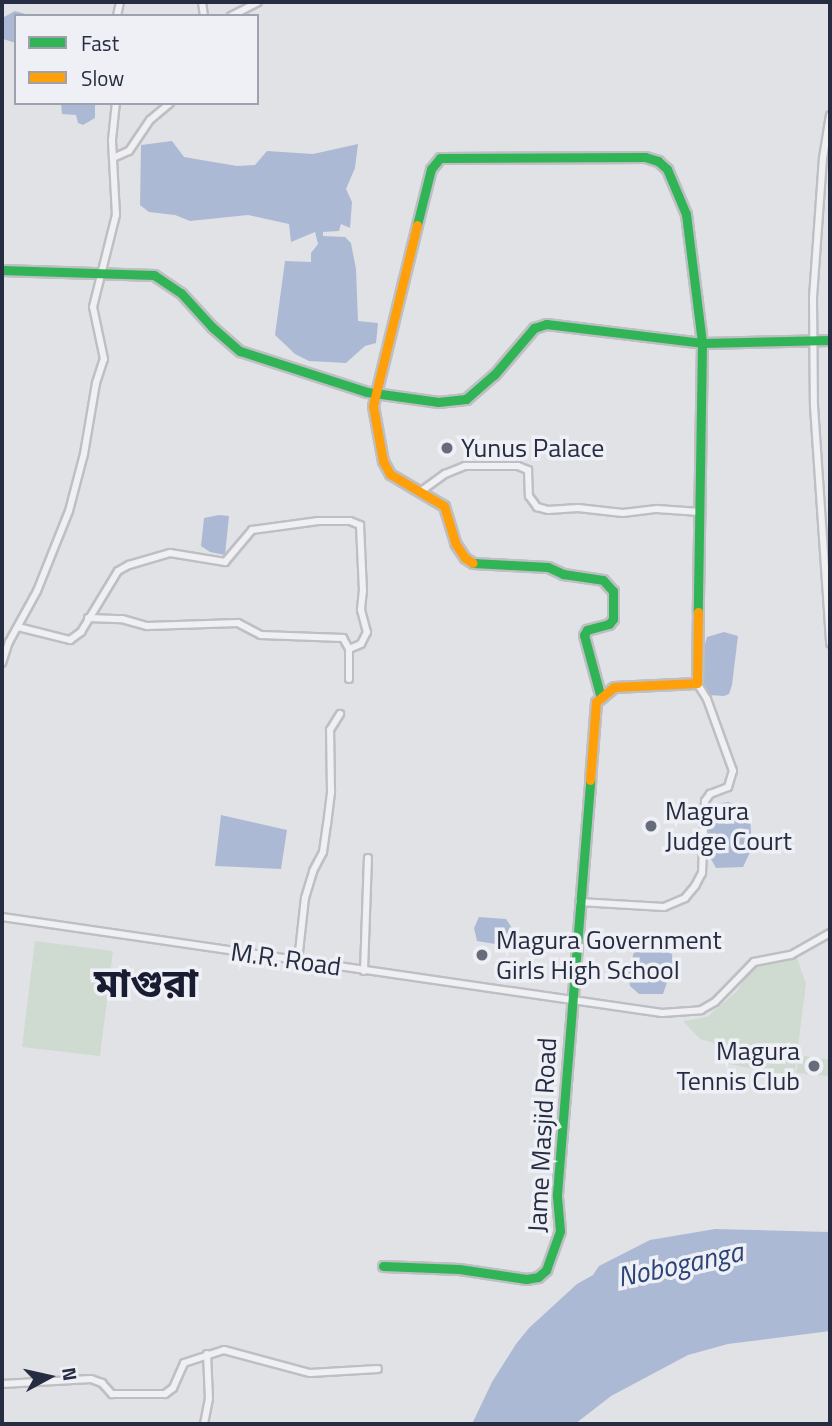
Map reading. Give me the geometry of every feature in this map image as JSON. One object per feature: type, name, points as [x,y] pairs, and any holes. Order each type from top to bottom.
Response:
[{"type":"street","points":[[235,14],[258,2]]},
{"type":"street","points":[[2,663],[37,591],[69,511],[84,454],[89,412],[104,359],[93,307],[116,215],[113,158],[116,105]]},
{"type":"street","points":[[113,158],[129,151],[150,120],[168,105]]},
{"type":"street","points":[[830,115],[823,158],[819,247],[813,281],[822,340],[814,405],[830,643]]},
{"type":"street","points":[[578,901],[663,908],[685,898],[702,873],[705,801],[710,794],[728,787],[733,771],[707,699],[697,683],[702,343],[686,214],[667,170],[658,161],[645,158],[589,160],[447,157],[435,162],[431,169],[373,406],[383,461],[390,474],[444,506],[455,543],[465,558],[475,564],[548,567],[563,575],[603,580],[612,591],[613,618],[609,624],[587,629],[583,635],[601,698],[614,687],[697,683]]},
{"type":"street","points":[[2,270],[153,275],[181,293],[212,327],[240,351],[376,394],[438,402],[466,399],[494,375],[534,328],[545,324],[702,343],[822,340]]},
{"type":"street","points":[[420,492],[445,474],[465,466],[517,466],[528,470],[529,496],[537,507],[548,510],[578,508],[623,513],[657,509],[699,512]]},
{"type":"street","points":[[18,627],[70,640],[77,637],[118,571],[129,565],[170,553],[225,562],[252,530],[318,521],[350,521],[360,525],[363,590],[361,610],[367,632],[361,644],[349,649]]},
{"type":"street","points":[[88,618],[122,619],[147,626],[238,623],[261,635],[343,638],[349,649],[349,679]]},
{"type":"street","name":"Jame Masjid Road","points":[[383,1266],[459,1269],[526,1279],[538,1277],[546,1270],[560,1231],[557,1194],[570,1001],[592,732],[596,702],[601,698]]},
{"type":"street","points":[[298,961],[306,898],[313,871],[323,852],[327,825],[331,791],[330,730],[340,714]]},
{"type":"street","points":[[364,971],[368,858]]},
{"type":"street","name":"M.R. Road","points":[[2,917],[662,1013],[701,1010],[715,1002],[754,962],[791,955],[829,933]]},
{"type":"street","points":[[2,1384],[91,1379],[102,1383],[112,1394],[165,1394],[173,1388],[184,1363],[224,1350],[310,1373],[378,1369]]},
{"type":"street","points":[[204,1424],[209,1399],[207,1354]]},
{"type":"shaded area","points":[[35,941],[113,951],[100,1056],[22,1047]]},
{"type":"shaded area","points":[[797,958],[806,984],[794,1077],[729,1064],[721,1058],[714,1043],[700,1039],[683,1021],[707,1017],[737,991],[746,976],[758,966]]},
{"type":"shaded area","name":"Magura Tennis Club","points":[[799,1055],[830,1060],[829,1076],[796,1073]]},
{"type":"water","points":[[15,11],[25,14],[14,14],[14,42],[3,39],[4,17]]},
{"type":"water","points":[[61,105],[95,105],[95,118],[83,125],[78,123],[76,115],[62,114]]},
{"type":"water","points":[[172,141],[184,157],[237,166],[255,165],[267,151],[313,154],[358,144],[355,168],[346,189],[352,202],[350,228],[341,224],[339,231],[323,232],[323,236],[345,237],[351,243],[356,269],[358,321],[378,323],[376,343],[365,346],[346,363],[309,361],[295,354],[275,335],[285,261],[311,262],[311,253],[318,244],[315,232],[291,242],[289,224],[248,215],[190,221],[175,215],[149,212],[140,205],[141,145]]},
{"type":"water","points":[[229,516],[225,555],[210,552],[201,546],[204,518]]},
{"type":"water","points":[[724,632],[738,636],[732,685],[729,694],[709,695],[701,672],[705,644],[707,637]]},
{"type":"water","points":[[728,802],[742,807],[750,817],[752,848],[743,867],[716,868],[707,852],[707,823],[716,804]]},
{"type":"water","points":[[221,815],[287,830],[281,869],[215,866]]},
{"type":"water","points":[[479,917],[506,919],[512,928],[510,941],[495,944],[477,941],[474,928]]},
{"type":"water","points":[[645,943],[672,954],[673,965],[663,994],[639,994],[630,986],[628,974],[635,948]]},
{"type":"water","name":"Noboganga","points":[[715,1229],[830,1232],[830,1331],[728,1344],[688,1355],[611,1396],[575,1424],[472,1424],[492,1382],[516,1344],[529,1328],[577,1284],[593,1275],[599,1266],[650,1240]]},
{"type":"traffic: fast","points":[[417,225],[431,169],[440,158],[645,157],[658,161],[667,169],[686,214],[702,343],[698,612]]},
{"type":"traffic: fast","points":[[2,270],[154,275],[181,293],[212,327],[240,351],[367,392],[438,402],[466,399],[494,375],[534,328],[546,324],[702,343],[830,340]]},
{"type":"traffic: fast","points":[[473,563],[548,567],[563,574],[603,580],[613,591],[613,619],[609,624],[587,630],[584,635],[601,698]]},
{"type":"traffic: fast","points":[[383,1266],[459,1269],[526,1279],[538,1277],[546,1270],[560,1231],[557,1194],[590,780]]},
{"type":"traffic: slow","points":[[417,225],[373,406],[383,461],[390,474],[444,506],[455,543],[465,558],[473,563]]},
{"type":"traffic: slow","points":[[590,780],[596,702],[614,687],[697,683],[698,612]]},
{"type":"place","name":"Yunus Palace","points":[[447,448]]},
{"type":"place","name":"Magura Judge Court","points":[[651,826]]},
{"type":"place","name":"Magura Government Girls High School","points":[[482,955]]},
{"type":"place","name":"Magura Tennis Club","points":[[814,1066]]},
{"type":"district","name":"মাগুরা","points":[[146,983]]}]
